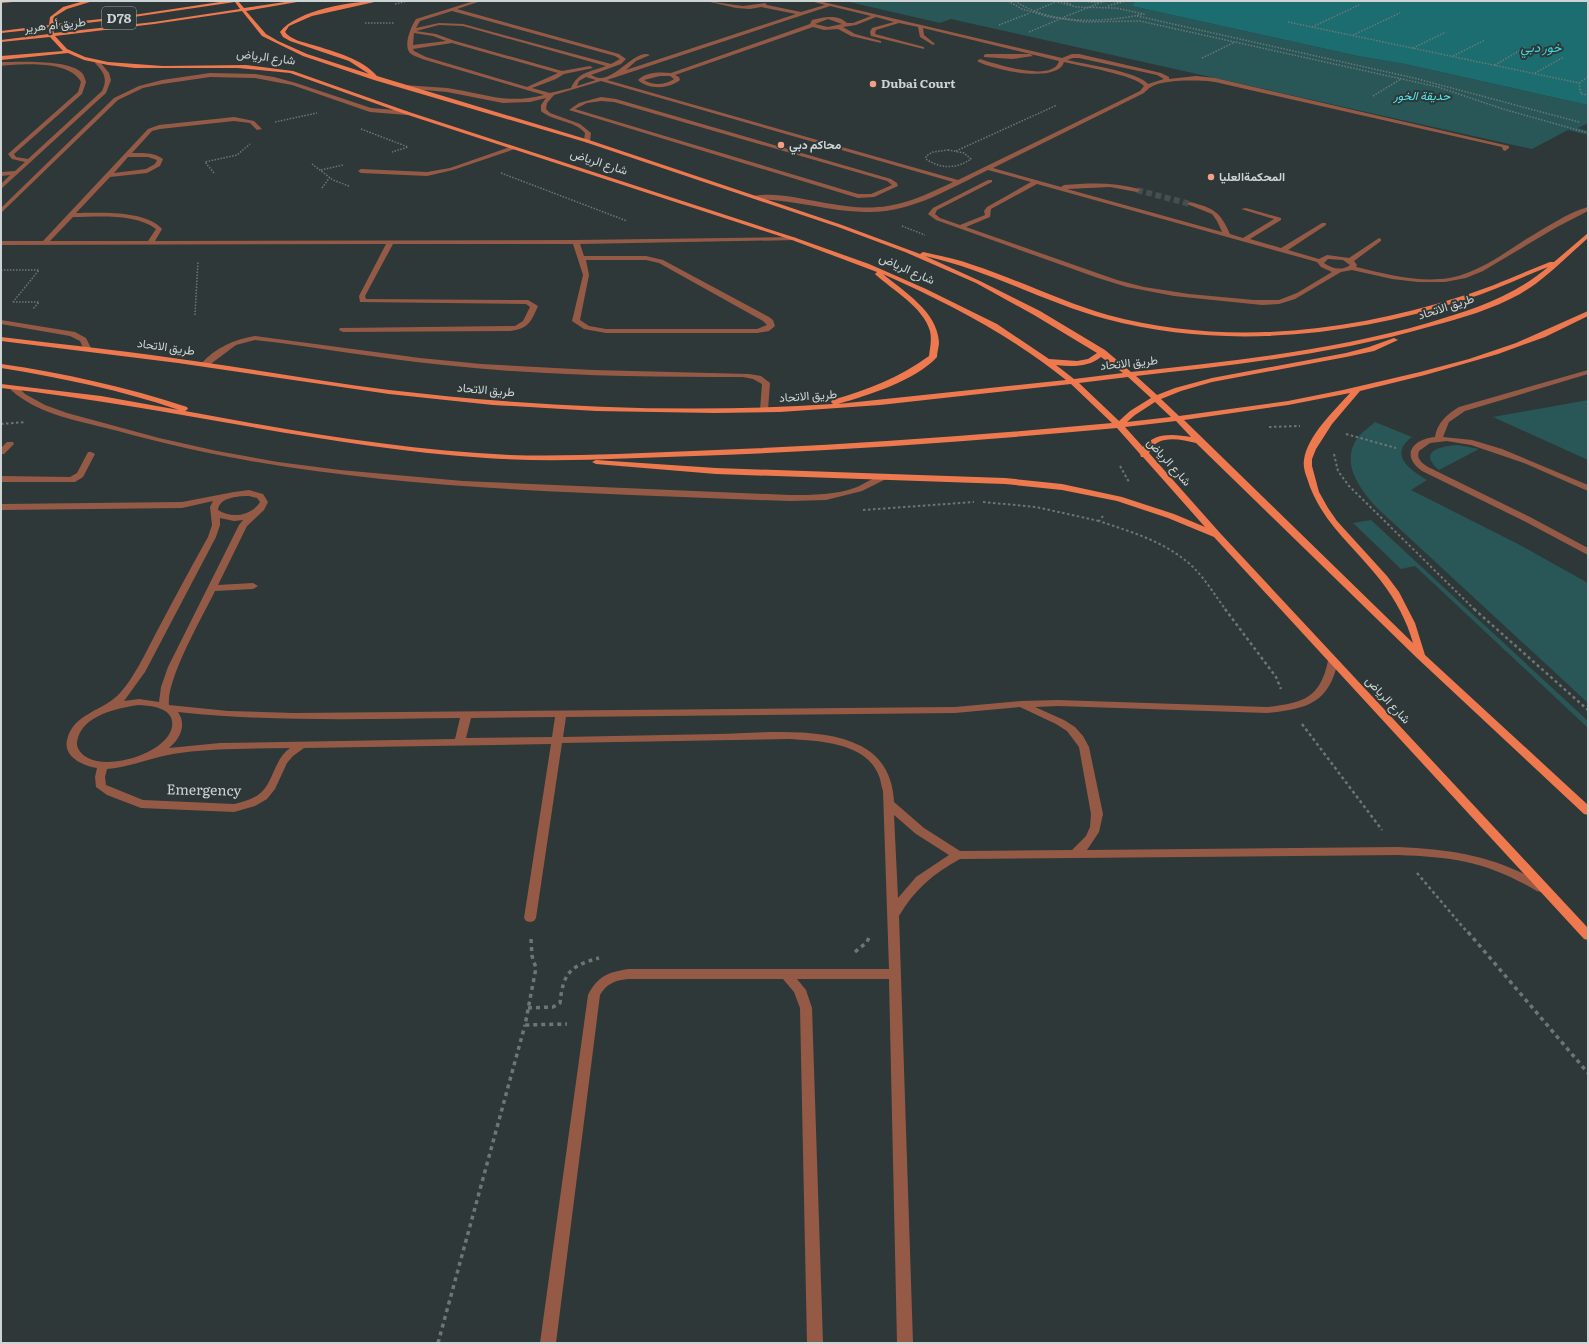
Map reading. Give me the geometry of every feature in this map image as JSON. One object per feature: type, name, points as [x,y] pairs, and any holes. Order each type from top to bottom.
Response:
[{"type":"main road","points":[[1,2],[23,1]]},
{"type":"main road","name":"شارع الرياض","points":[[92,1],[67,7],[57,12],[52,17],[52,36],[56,42],[68,52],[98,63],[150,66],[253,66],[291,72],[407,113],[794,239],[867,265],[924,290],[994,326],[1047,361],[1072,381],[1119,425],[1217,536],[1588,936]]},
{"type":"main road","name":"شارع الرياض","points":[[236,1],[264,35],[305,55],[376,79],[587,141],[755,197],[908,251],[978,282],[1037,313],[1102,352],[1130,375],[1177,418],[1420,656],[1588,811]]},
{"type":"main road","name":"طريق أم هرير","points":[[2,32],[120,18],[236,1]]},
{"type":"main road","name":"طريق أم هرير","points":[[1,41],[226,14],[301,1]]},
{"type":"main road","points":[[376,79],[373,73],[361,64],[292,40],[285,36],[282,32],[288,24],[301,17],[377,1]]},
{"type":"main road","points":[[1,47],[95,36],[112,31],[116,28]]},
{"type":"main road","points":[[1,58],[68,52]]},
{"type":"main road","name":"طريق الاتحاد","points":[[1,339],[86,348],[205,364],[387,392],[508,404],[658,410],[795,409],[882,403],[1130,375],[1255,360],[1338,347],[1410,331],[1483,308],[1518,292],[1562,260],[1588,235]]},
{"type":"main road","points":[[908,251],[936,256],[979,268],[1077,308],[1108,317],[1158,327],[1196,332],[1234,334],[1308,331],[1342,327],[1382,319],[1459,299],[1496,287],[1562,260]]},
{"type":"main road","points":[[795,409],[830,403],[863,394],[891,384],[915,371],[932,358],[935,341],[932,326],[922,311],[867,265]]},
{"type":"main road","points":[[544,458],[766,451],[874,445],[1119,425],[1249,410],[1357,390],[1453,367],[1513,348],[1549,333],[1588,313]]},
{"type":"main road","points":[[1119,425],[1129,415],[1155,398],[1173,390],[1214,379],[1358,352],[1392,341],[1410,331]]},
{"type":"main road","points":[[1047,361],[1064,364],[1081,363],[1094,359],[1102,352]]},
{"type":"main road","points":[[1,366],[43,372],[101,384],[156,399],[208,418]]},
{"type":"main road","points":[[1,386],[34,389],[333,440],[471,454],[716,471],[1005,481],[1062,487],[1119,499],[1170,516],[1217,536]]},
{"type":"main road","points":[[1357,390],[1323,429],[1314,443],[1308,461],[1312,482],[1325,511],[1393,591],[1407,615],[1418,641],[1420,656]]},
{"type":"main road","points":[[1144,455],[1145,448],[1151,442],[1160,438],[1187,438],[1200,441]]},
{"type":"street","points":[[479,1],[416,21],[410,47],[412,52],[424,58],[552,95]]},
{"type":"street","points":[[708,1],[743,8],[760,5],[766,3],[765,1]]},
{"type":"street","points":[[813,1],[1130,76],[1143,81],[1147,86]]},
{"type":"street","points":[[760,5],[801,14],[820,11],[852,11]]},
{"type":"street","points":[[404,87],[447,90],[503,101],[530,100],[574,89],[801,14],[831,6]]},
{"type":"street","points":[[451,10],[617,55],[623,58],[619,63],[585,75],[577,80],[574,89]]},
{"type":"street","points":[[662,60],[665,71],[677,78],[677,80],[664,85],[646,84],[641,80],[641,78],[648,75],[665,71],[813,25],[822,28],[841,26],[854,24],[875,16]]},
{"type":"street","points":[[425,17],[447,20],[483,18]]},
{"type":"street","points":[[813,25],[812,22],[814,21],[828,18],[842,21],[844,24],[841,26]]},
{"type":"street","points":[[898,22],[874,29],[872,32],[873,35],[922,48]]},
{"type":"street","points":[[413,31],[439,24],[463,25],[610,66]]},
{"type":"street","points":[[841,26],[852,35],[910,50]]},
{"type":"street","points":[[920,27],[924,38],[933,44]]},
{"type":"street","points":[[413,31],[438,36],[453,42],[562,73],[585,70],[602,64]]},
{"type":"street","points":[[410,47],[453,42]]},
{"type":"street","points":[[986,56],[1012,57],[1037,54]]},
{"type":"street","points":[[617,75],[631,62],[647,55]]},
{"type":"street","points":[[1062,60],[1072,56],[1086,57],[1160,74],[1167,78],[1166,81]]},
{"type":"street","points":[[980,61],[1016,70],[1040,72],[1060,67],[1062,60]]},
{"type":"street","points":[[1,64],[23,63],[58,66],[72,69],[80,74],[84,83],[80,93],[8,154],[14,158],[29,161]]},
{"type":"street","points":[[1,187],[104,92],[108,86],[109,79],[104,68],[98,63]]},
{"type":"street","points":[[528,88],[554,78],[562,73]]},
{"type":"street","points":[[1,211],[116,99],[141,88],[162,82],[210,75],[255,76],[294,84],[370,110],[407,113]]},
{"type":"street","points":[[585,75],[958,182]]},
{"type":"street","points":[[755,197],[776,197],[859,210],[892,209],[914,203],[1142,92],[1147,86],[1184,78],[1210,79],[1507,147],[1505,149]]},
{"type":"street","points":[[552,95],[542,106],[543,110],[552,116],[582,126],[588,133],[587,141]]},
{"type":"street","points":[[827,162],[889,180],[895,184],[895,186],[872,196],[853,195],[576,112],[571,109],[592,100],[614,100],[827,162],[851,152]]},
{"type":"street","points":[[45,243],[150,130],[156,128],[234,119],[247,120],[252,122],[258,128]]},
{"type":"street","points":[[361,171],[427,174],[440,172],[513,148]]},
{"type":"street","points":[[109,175],[147,171],[158,165],[160,159],[158,157],[144,155],[127,155]]},
{"type":"street","points":[[987,168],[1283,250],[1320,261],[1325,267],[1340,270]]},
{"type":"street","points":[[1,174],[16,173]]},
{"type":"street","points":[[990,181],[932,211],[931,214],[938,219],[962,226],[1119,284],[1186,296],[1255,303],[1289,299],[1351,264],[1378,240]]},
{"type":"street","points":[[962,226],[988,216],[988,208],[1036,182]]},
{"type":"street","points":[[1058,188],[1107,184],[1137,190]]},
{"type":"street","points":[[1190,204],[1216,213],[1220,216],[1227,235]]},
{"type":"street","points":[[1244,208],[1279,219],[1244,240]]},
{"type":"street","points":[[1320,261],[1327,257],[1333,257],[1351,264],[1404,278],[1432,280],[1459,278],[1479,270],[1558,224],[1588,209]]},
{"type":"street","points":[[72,215],[120,215],[152,223],[159,229],[150,243]]},
{"type":"street","points":[[1283,250],[1324,224]]},
{"type":"street","points":[[1,243],[390,243],[794,239]]},
{"type":"street","points":[[576,242],[580,258],[586,270],[586,280],[576,316],[576,321],[581,326],[591,330],[606,331],[757,331],[766,329],[770,326],[770,322],[766,319],[661,261],[646,258],[580,258]]},
{"type":"street","points":[[343,330],[517,329],[526,325],[534,306],[528,302],[370,302],[362,300],[362,296],[390,243]]},
{"type":"street","points":[[1,322],[72,334],[84,340],[86,348]]},
{"type":"street","points":[[205,364],[229,344],[236,341],[255,338],[444,363],[591,372],[743,375],[753,376],[766,383],[764,410]]},
{"type":"street","points":[[1438,439],[1439,432],[1446,419],[1462,409],[1588,372]]},
{"type":"street","points":[[14,388],[20,394],[39,406],[125,432],[207,452],[298,468],[396,480],[500,487],[790,498],[826,496],[859,488],[886,477]]},
{"type":"street","points":[[1588,488],[1484,445],[1461,439],[1438,439],[1421,444],[1413,452],[1414,458],[1418,464],[1425,469],[1527,519],[1588,552]]},
{"type":"street","points":[[1,452],[10,444]]},
{"type":"street","points":[[1,479],[72,480],[80,475],[91,454]]},
{"type":"street","points":[[1,507],[182,505],[249,492],[260,496],[264,502],[260,509],[255,512],[237,518],[228,518],[215,512],[182,505]]},
{"type":"street","points":[[110,707],[133,684],[147,661],[212,537],[216,525],[214,507],[216,503],[228,496]]},
{"type":"street","points":[[153,754],[166,746],[175,736],[178,725],[176,716],[166,707],[166,687],[173,667],[244,525],[255,512]]},
{"type":"street","points":[[213,588],[253,586]]},
{"type":"street","points":[[905,1343],[895,974],[888,803],[884,774],[874,760],[857,748],[837,740],[789,736],[220,746],[153,754],[128,763],[103,765],[87,762],[77,755],[72,746],[74,735],[81,724],[94,715],[110,707],[139,702],[166,707],[228,714],[266,715],[466,715],[955,710],[1021,704],[1077,703],[1267,710],[1290,708],[1306,703],[1319,695],[1331,675],[1333,661]]},
{"type":"street","points":[[1021,704],[1060,722],[1071,729],[1084,747],[1097,814],[1097,825],[1093,836],[1074,854]]},
{"type":"street","points":[[530,918],[561,714]]},
{"type":"street","points":[[460,741],[466,715]]},
{"type":"street","name":"Emergency","points":[[103,765],[100,777],[102,787],[112,794],[130,798],[141,804],[234,808],[261,800],[269,792],[282,762],[293,750],[302,745]]},
{"type":"street","points":[[888,803],[920,831],[958,855]]},
{"type":"street","points":[[893,915],[903,896],[918,880],[936,866],[958,855],[1398,851],[1462,855],[1492,863],[1521,875],[1546,891]]},
{"type":"street","points":[[548,1343],[594,995],[598,986],[606,979],[617,975],[629,974],[895,974]]},
{"type":"street","points":[[786,974],[800,990],[805,999],[806,1008],[814,1343]]},
{"type":"path","points":[[1008,1],[1016,7],[1030,12],[1060,19],[1098,22],[1140,21],[1401,78],[1448,89],[1498,108],[1588,133]]},
{"type":"path","points":[[1015,1],[1034,11],[1064,17],[1103,20],[1144,14],[1116,8],[1087,8],[1058,1]]},
{"type":"path","points":[[1002,28],[994,27],[1058,1],[1090,7],[1109,6],[1126,1]]},
{"type":"path","points":[[1082,1],[1100,3]]},
{"type":"path","points":[[1025,33],[1105,1]]},
{"type":"path","points":[[1112,1],[1123,3]]},
{"type":"path","points":[[1311,27],[1359,5]]},
{"type":"path","points":[[1353,36],[1400,13]]},
{"type":"path","points":[[1137,16],[1423,79],[1501,99],[1579,122]]},
{"type":"path","points":[[1288,22],[1579,83],[1588,77]]},
{"type":"path","points":[[1412,48],[1446,32]]},
{"type":"path","points":[[1453,56],[1486,40]]},
{"type":"path","points":[[1494,65],[1526,47]]},
{"type":"path","points":[[1535,73],[1564,57]]},
{"type":"path","points":[[1349,111],[1401,78]]},
{"type":"path","points":[[1579,83],[1582,94],[1588,96]]},
{"type":"path","points":[[956,151],[1057,105]]},
{"type":"path","points":[[214,173],[205,162],[237,155],[256,139],[244,128],[258,128],[308,114],[319,113]]},
{"type":"path","points":[[356,127],[408,147],[389,154]]},
{"type":"path","points":[[472,162],[628,221]]},
{"type":"path","points":[[312,164],[330,178],[351,187]]},
{"type":"path","points":[[321,170],[344,165]]},
{"type":"path","points":[[322,188],[330,178]]},
{"type":"path","points":[[195,315],[199,243]]},
{"type":"path","points":[[1,270],[39,270],[13,302]]},
{"type":"path","points":[[1269,427],[1302,425],[1323,429]]},
{"type":"path","points":[[1344,434],[1413,452]]},
{"type":"path","points":[[1335,453],[1334,458],[1338,471],[1349,486],[1474,609],[1588,710]]},
{"type":"path","points":[[1120,466],[1130,480],[1128,489],[1099,521],[1143,536],[1171,549],[1195,569],[1276,677],[1290,708],[1398,851],[1588,1073]]},
{"type":"path","points":[[438,1343],[525,1025],[536,968],[532,956],[530,918]]},
{"type":"path","points":[[525,1025],[590,1024]]},
{"type":"green space","name":"حديقة الخور","points":[[845,1],[1135,1],[1132,6],[1358,56],[1405,64],[1588,105],[1588,123],[1578,128],[1588,131],[1588,135],[1568,130],[1532,149],[951,19],[940,23]]},
{"type":"green space","points":[[1588,400],[1588,460],[1493,417]]},
{"type":"green space","points":[[1375,422],[1412,437],[1405,444],[1402,450],[1404,462],[1414,472],[1427,480],[1411,490],[1518,544],[1588,583],[1588,703],[1376,507],[1363,491],[1354,474],[1351,464],[1351,455],[1353,445],[1359,436]]},
{"type":"green space","points":[[1458,445],[1479,449],[1439,470],[1433,464],[1430,458],[1434,451],[1439,448]]},
{"type":"green space","points":[[1371,520],[1588,721],[1588,728],[1415,566],[1401,569],[1353,523]]},
{"type":"water","name":"خور دبي","points":[[1135,1],[1588,1],[1588,105],[1405,64],[1358,56],[1132,6]]},
{"type":"tunnel","points":[[1137,190],[1190,204]]},
{"type":"place","name":"Dubai Court","points":[[873,84]]},
{"type":"place","name":"محاكم دبي","points":[[781,145]]},
{"type":"place","name":"المحكمةالعليا","points":[[1211,177]]}]
